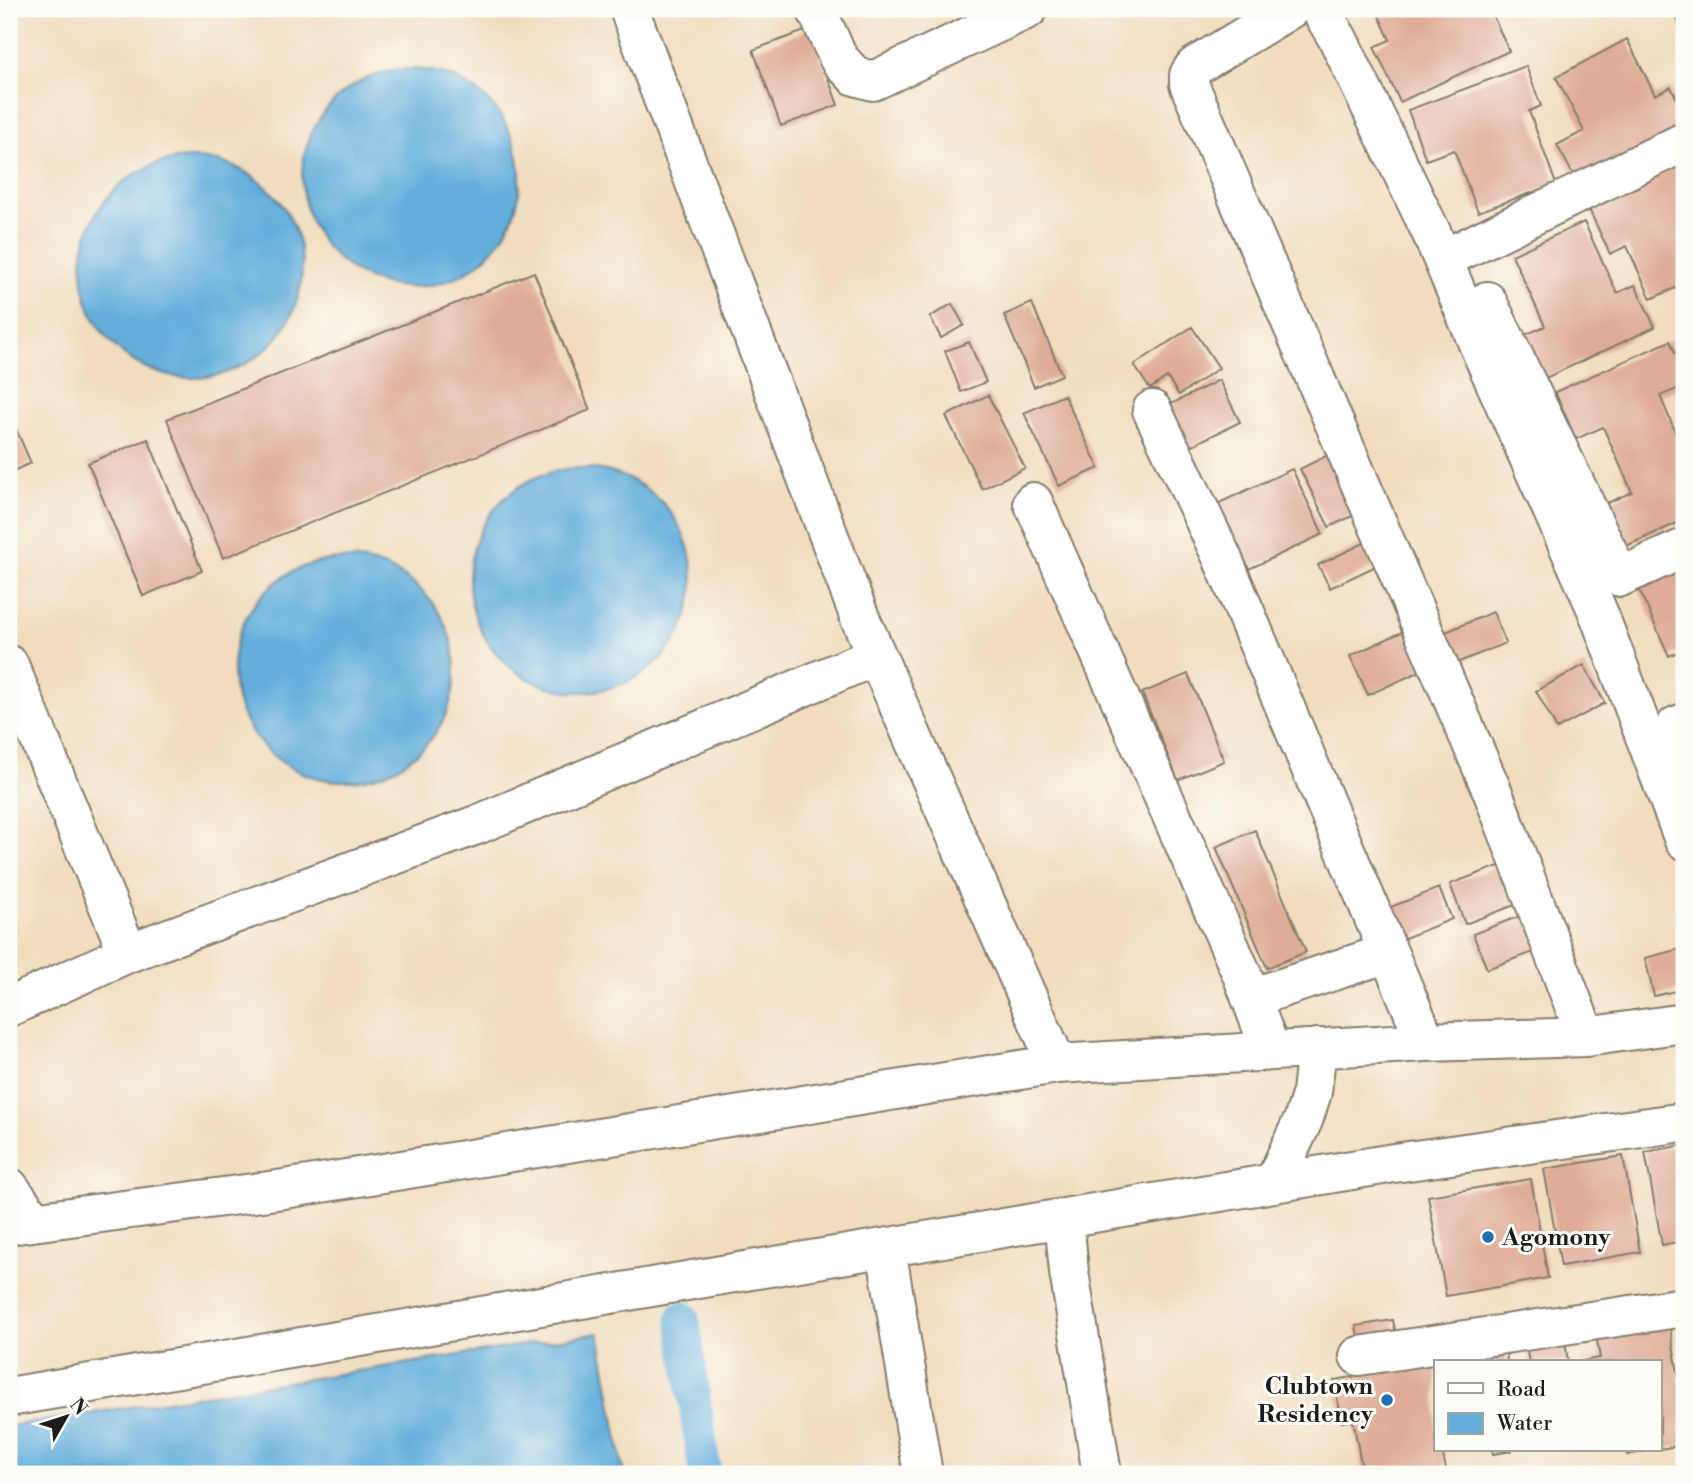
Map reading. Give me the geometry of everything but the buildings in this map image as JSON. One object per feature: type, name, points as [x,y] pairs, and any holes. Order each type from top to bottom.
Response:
[{"type":"street","points":[[629,9],[860,618],[1057,1064]]},
{"type":"street","points":[[816,9],[839,59],[855,76],[873,81],[1028,9]]},
{"type":"street","points":[[1290,9],[1194,67],[1189,75],[1189,84],[1493,793],[1586,1037]]},
{"type":"street","points":[[1320,9],[1338,39],[1432,233],[1592,600],[1684,840]]},
{"type":"street","points":[[1347,9],[1620,577],[1684,548]]},
{"type":"street","points":[[1462,250],[1684,142]]},
{"type":"street","points":[[1152,410],[1220,555],[1426,1042]]},
{"type":"street","points":[[1033,502],[1235,959],[1271,1051]]},
{"type":"street","points":[[9,1007],[128,953],[478,824],[876,656]]},
{"type":"street","points":[[9,665],[128,953]]},
{"type":"street","points":[[1684,723],[1675,726],[1684,751]]},
{"type":"street","points":[[1251,998],[1388,953]]},
{"type":"street","points":[[9,1187],[21,1223],[298,1187],[1057,1064],[1426,1042],[1586,1037],[1684,1023]]},
{"type":"street","points":[[1274,1184],[1304,1118],[1312,1092],[1317,1048]]},
{"type":"street","points":[[9,1396],[890,1273],[1066,1243],[1274,1184],[1408,1161],[1684,1122]]},
{"type":"street","points":[[1066,1243],[1102,1474]]},
{"type":"street","points":[[890,1273],[923,1474]]},
{"type":"street","points":[[1359,1356],[1684,1307]]},
{"type":"water","points":[[422,69],[453,77],[472,87],[488,101],[502,117],[512,136],[520,178],[512,220],[502,239],[488,255],[472,269],[453,279],[422,287],[400,287],[369,279],[350,269],[320,239],[310,220],[304,199],[302,167],[310,136],[320,117],[350,87],[369,77],[390,71]]},
{"type":"water","points":[[192,158],[213,160],[244,171],[270,190],[289,216],[300,247],[300,289],[289,320],[270,346],[244,365],[213,376],[192,378],[171,376],[140,365],[114,346],[95,320],[84,289],[82,268],[84,247],[95,216],[114,190],[140,171],[171,160]]},
{"type":"water","points":[[581,468],[624,477],[643,487],[660,501],[674,518],[684,537],[693,580],[684,623],[674,642],[660,659],[643,673],[624,683],[581,692],[538,683],[519,673],[502,659],[488,642],[478,623],[469,580],[478,537],[488,518],[502,501],[519,487],[538,477]]},
{"type":"water","points":[[344,559],[366,561],[396,572],[414,584],[430,600],[442,618],[450,638],[455,670],[453,692],[442,722],[430,740],[414,756],[396,768],[376,776],[344,781],[322,779],[292,768],[274,756],[258,740],[246,722],[238,702],[233,670],[235,648],[246,618],[258,600],[274,584],[292,572],[312,564]]},
{"type":"water","points":[[599,1333],[624,1474],[9,1474],[9,1426]]},
{"type":"waterway","points":[[683,1318],[705,1474]]},
{"type":"place","name":"Agomony","points":[[1488,1237]]},
{"type":"place","name":"Clubtown Residency","points":[[1387,1400]]}]
